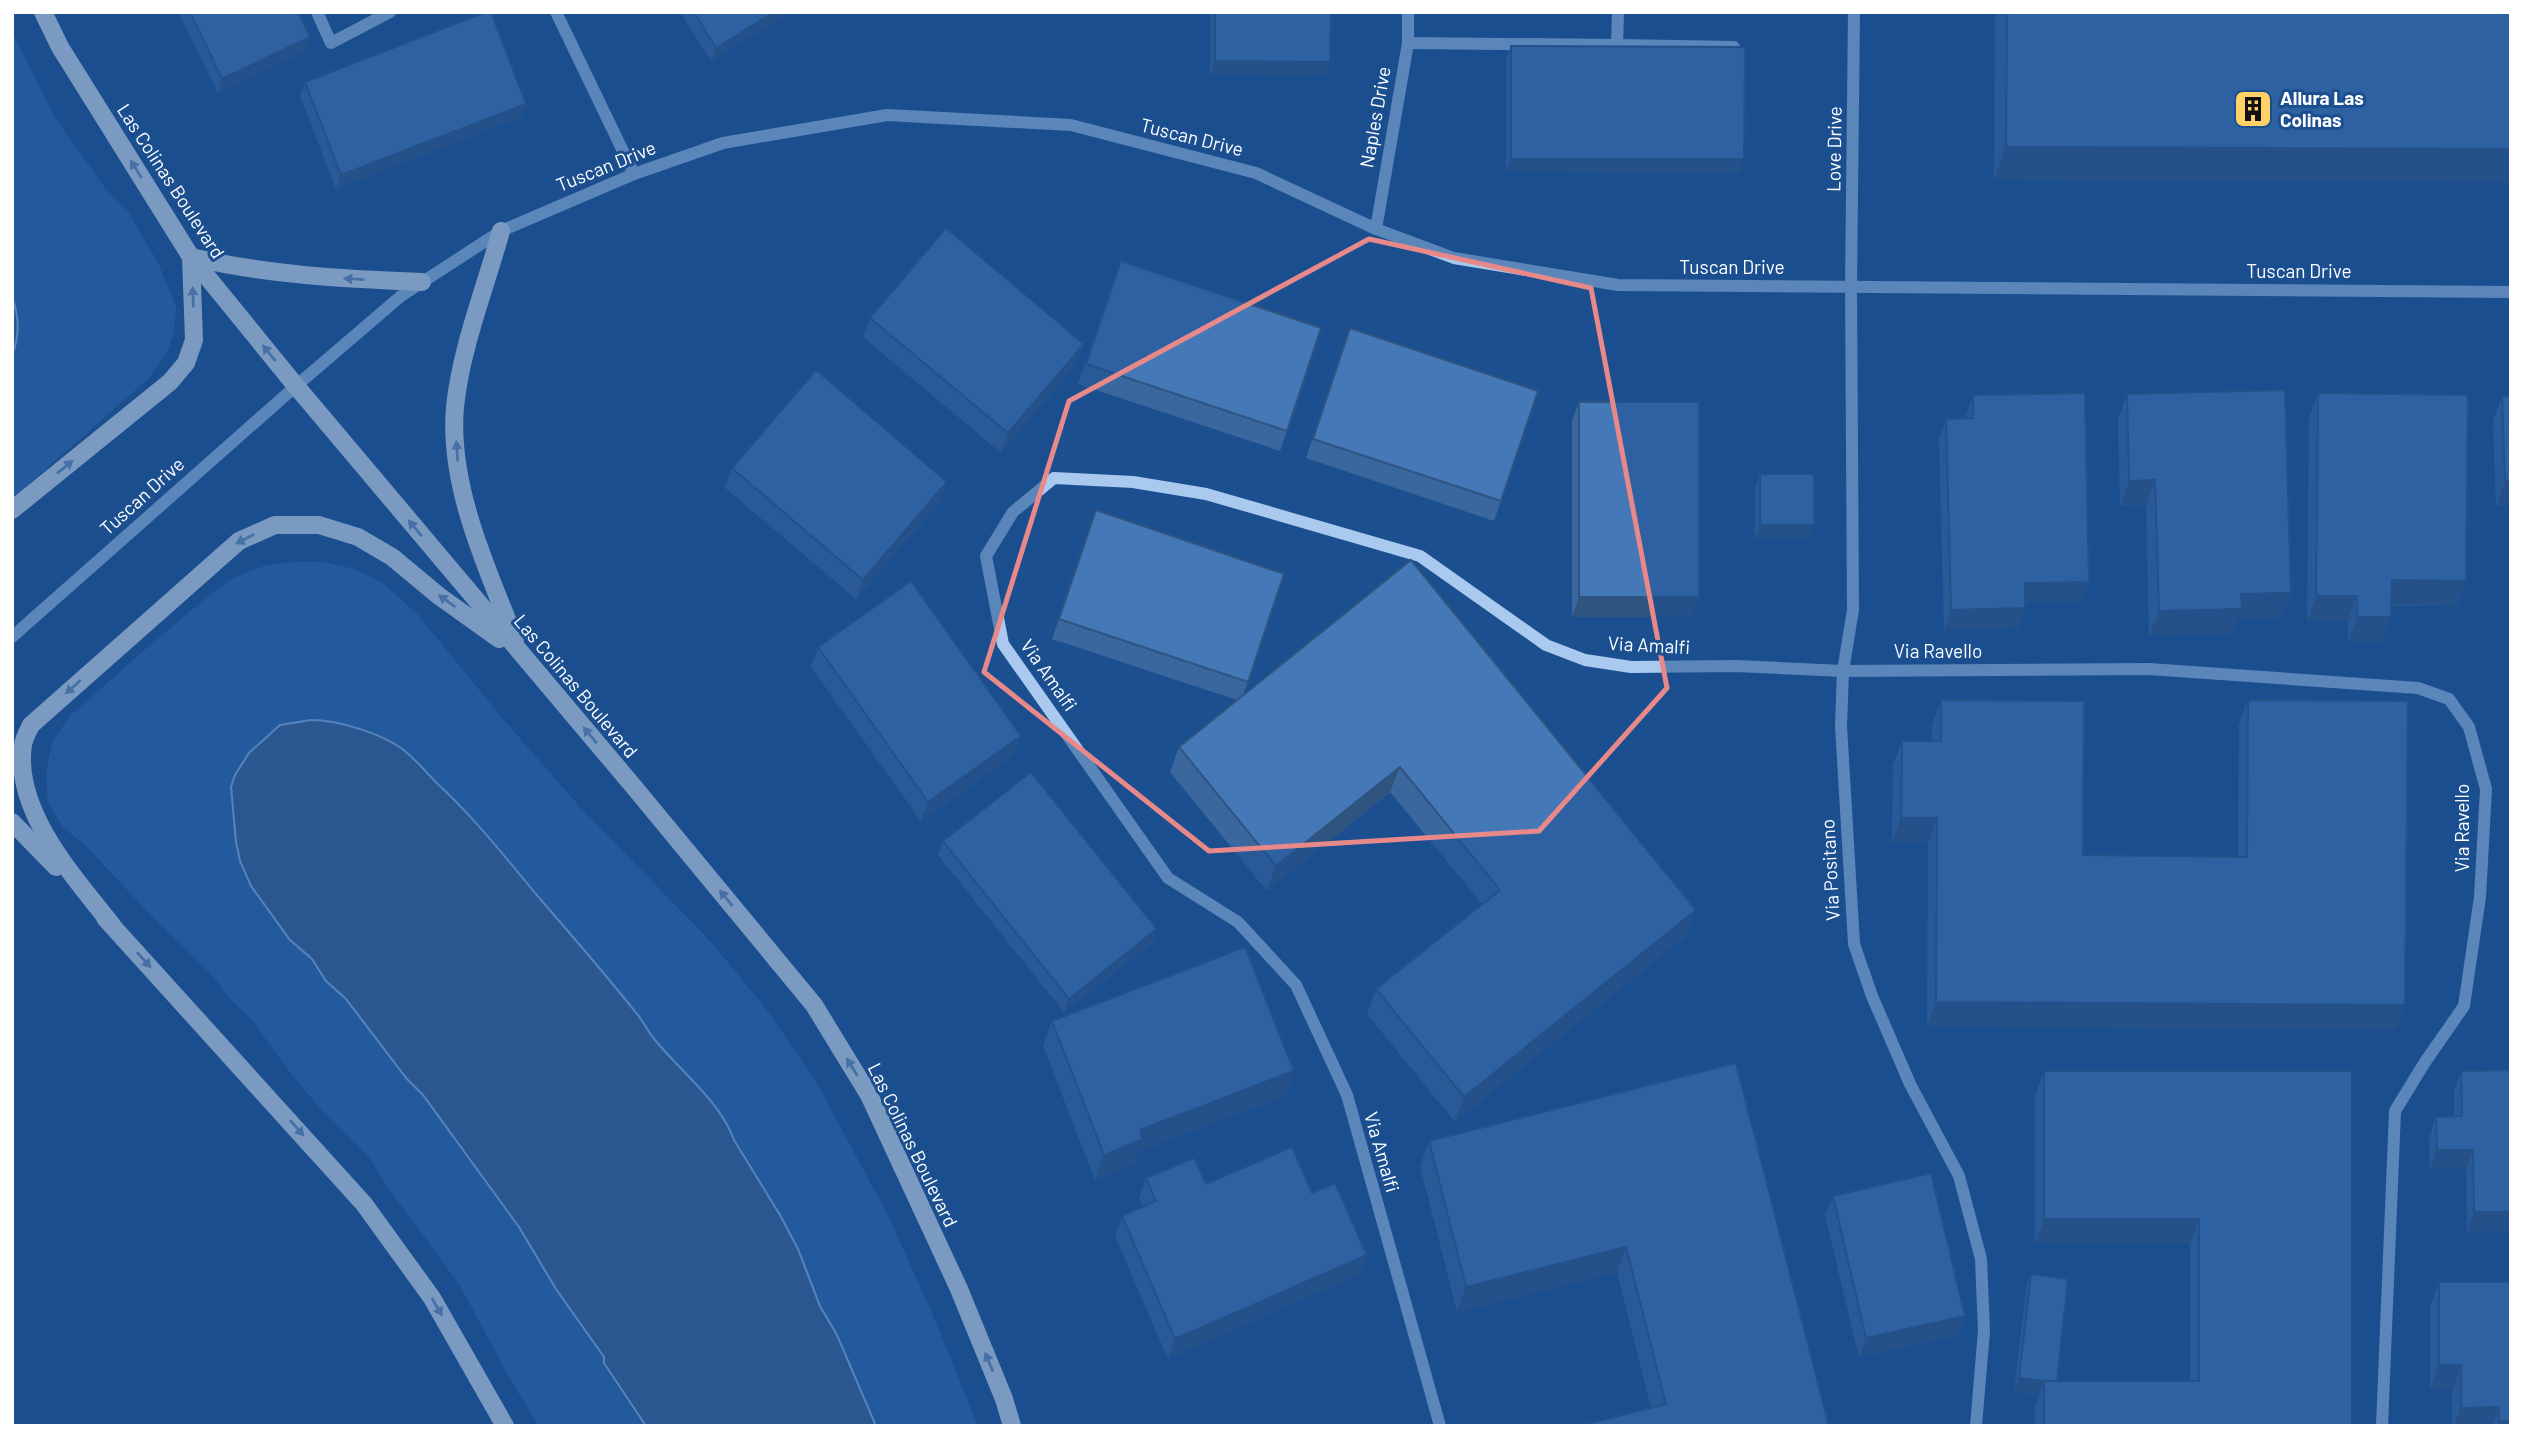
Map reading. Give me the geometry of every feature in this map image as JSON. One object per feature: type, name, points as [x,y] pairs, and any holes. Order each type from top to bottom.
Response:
[{"type":"main road","name":"Las Colinas Boulevard","points":[[43,12],[60,47],[191,257],[814,1005],[875,1107],[959,1289],[1004,1399],[1012,1426]]},
{"type":"main road","points":[[501,231],[460,378],[455,410],[456,441],[458,473],[484,561],[522,655]]},
{"type":"main road","points":[[12,510],[170,382],[186,363],[194,340],[191,257],[239,268],[286,274],[422,282]]},
{"type":"main road","points":[[113,925],[57,856],[40,824],[25,783],[23,743],[31,725],[239,541],[275,525],[319,525],[358,537],[392,557],[439,596],[522,655]]},
{"type":"main road","points":[[12,822],[113,925],[364,1204],[432,1298],[505,1426]]},
{"type":"street","points":[[317,12],[331,43],[390,12]]},
{"type":"street","points":[[556,12],[634,174]]},
{"type":"street","name":"Naples Drive","points":[[1376,229],[1408,43],[1408,12]]},
{"type":"street","points":[[1617,45],[1618,12]]},
{"type":"street","name":"Love Drive","points":[[1852,287],[1854,12]]},
{"type":"street","points":[[1408,43],[1734,47]]},
{"type":"street","name":"Tuscan Drive","points":[[12,637],[401,296],[501,231],[634,174],[723,143],[887,115],[1072,125],[1256,173],[1376,229],[1454,258],[1618,285],[2511,292]]},
{"type":"street","name":"Via Positano","points":[[1852,287],[1853,610],[1843,671],[1841,726],[1854,944],[1872,996],[1910,1084],[1959,1176],[1981,1259],[1984,1331],[1976,1426]]},
{"type":"street","name":"Via Amalfi","points":[[1440,1426],[1346,1095],[1296,985],[1238,922],[1168,878],[1003,644],[986,556],[1013,512],[1054,478],[1133,482],[1206,494],[1420,556],[1546,645],[1585,660],[1631,667],[1736,666],[1843,671]]},
{"type":"street","name":"Via Ravello","points":[[1843,671],[2150,669],[2418,688],[2449,699],[2469,727],[2486,789],[2480,897],[2464,1006],[2395,1111],[2382,1426]]},
{"type":"highlighted area","points":[[1369,239],[1591,288],[1667,688],[1539,831],[1209,851],[984,672],[1069,401]]},
{"type":"shaded area","points":[[12,32],[56,119],[105,188],[127,210],[158,263],[176,307],[174,332],[167,353],[149,378],[12,499]]},
{"type":"shaded area","points":[[12,297],[18,326],[12,355]]},
{"type":"shaded area","points":[[325,562],[354,569],[382,582],[417,614],[579,806],[711,942],[766,1009],[814,1078],[886,1212],[929,1306],[978,1426],[539,1426],[510,1379],[461,1287],[368,1156],[325,1114],[251,1019],[232,1001],[211,974],[85,845],[63,827],[48,802],[46,774],[53,741],[70,716],[148,647],[235,577],[267,565]]},
{"type":"shaded area","points":[[311,720],[333,722],[370,733],[392,742],[412,757],[481,829],[614,985],[655,1040],[710,1100],[728,1126],[798,1249],[820,1306],[837,1335],[876,1426],[646,1426],[604,1363],[604,1357],[556,1289],[519,1227],[423,1095],[407,1079],[346,999],[326,981],[312,959],[290,940],[251,886],[240,861],[236,842],[231,787],[235,775],[249,753],[280,725]]},
{"type":"building","points":[[190,12],[298,12],[310,37],[222,79]]},
{"type":"building","points":[[491,12],[526,104],[341,175],[305,82]]},
{"type":"building","points":[[694,12],[774,12],[716,48]]},
{"type":"building","points":[[1215,12],[1331,12],[1330,62],[1215,61]]},
{"type":"building","name":"Allura Las Colinas","points":[[2007,12],[2511,12],[2511,149],[2006,147]]},
{"type":"building","points":[[1511,46],[1745,47],[1744,159],[1511,159]]},
{"type":"building","points":[[946,228],[1084,344],[1008,433],[870,318]]},
{"type":"building","points":[[1121,261],[1321,328],[1287,431],[1086,364]]},
{"type":"building","points":[[1350,328],[1538,391],[1501,501],[1313,439]]},
{"type":"building","points":[[816,370],[947,482],[863,580],[732,468]]},
{"type":"building","points":[[2285,390],[2291,593],[2241,594],[2242,609],[2159,611],[2155,480],[2129,481],[2127,394]]},
{"type":"building","points":[[2085,393],[2089,582],[2025,583],[2025,608],[1951,610],[1946,419],[1973,418],[1973,395]]},
{"type":"building","points":[[2318,393],[2468,395],[2466,581],[2392,580],[2391,617],[2357,617],[2357,596],[2316,596]]},
{"type":"building","points":[[2502,396],[2511,396],[2511,481],[2505,481]]},
{"type":"building","points":[[1579,402],[1699,402],[1699,597],[1579,597]]},
{"type":"building","points":[[1760,474],[1814,474],[1814,525],[1760,525]]},
{"type":"building","points":[[1096,510],[1284,574],[1248,682],[1059,619]]},
{"type":"building","points":[[1411,560],[1696,910],[1464,1097],[1376,989],[1500,890],[1400,767],[1276,866],[1179,747]]},
{"type":"building","points":[[911,581],[1021,736],[928,802],[818,647]]},
{"type":"building","points":[[1941,700],[2084,701],[2083,855],[2247,857],[2248,700],[2408,701],[2405,1005],[1936,1002],[1937,818],[1901,818],[1902,741],[1941,741]]},
{"type":"building","points":[[1031,772],[1157,929],[1069,999],[943,841]]},
{"type":"building","points":[[1245,947],[1294,1071],[1140,1130],[1143,1139],[1104,1155],[1052,1021]]},
{"type":"building","points":[[1736,1063],[1829,1426],[1579,1426],[1666,1404],[1626,1247],[1466,1287],[1429,1141]]},
{"type":"building","points":[[2511,1070],[2511,1212],[2474,1212],[2473,1150],[2437,1150],[2436,1117],[2462,1116],[2461,1071]]},
{"type":"building","points":[[2044,1071],[2352,1071],[2352,1426],[2044,1426],[2044,1381],[2199,1381],[2199,1219],[2044,1219]]},
{"type":"building","points":[[1292,1147],[1312,1193],[1335,1183],[1367,1255],[1175,1339],[1122,1216],[1156,1201],[1146,1178],[1194,1158],[1206,1184]]},
{"type":"building","points":[[1931,1173],[1965,1316],[1866,1338],[1833,1196]]},
{"type":"building","points":[[2031,1274],[2068,1279],[2057,1381],[2019,1378]]},
{"type":"building","points":[[2439,1282],[2511,1282],[2511,1421],[2499,1421],[2499,1407],[2461,1408],[2461,1365],[2439,1365]]},
{"type":"place","name":"Allura Las Colinas","points":[[2253,109]]}]
